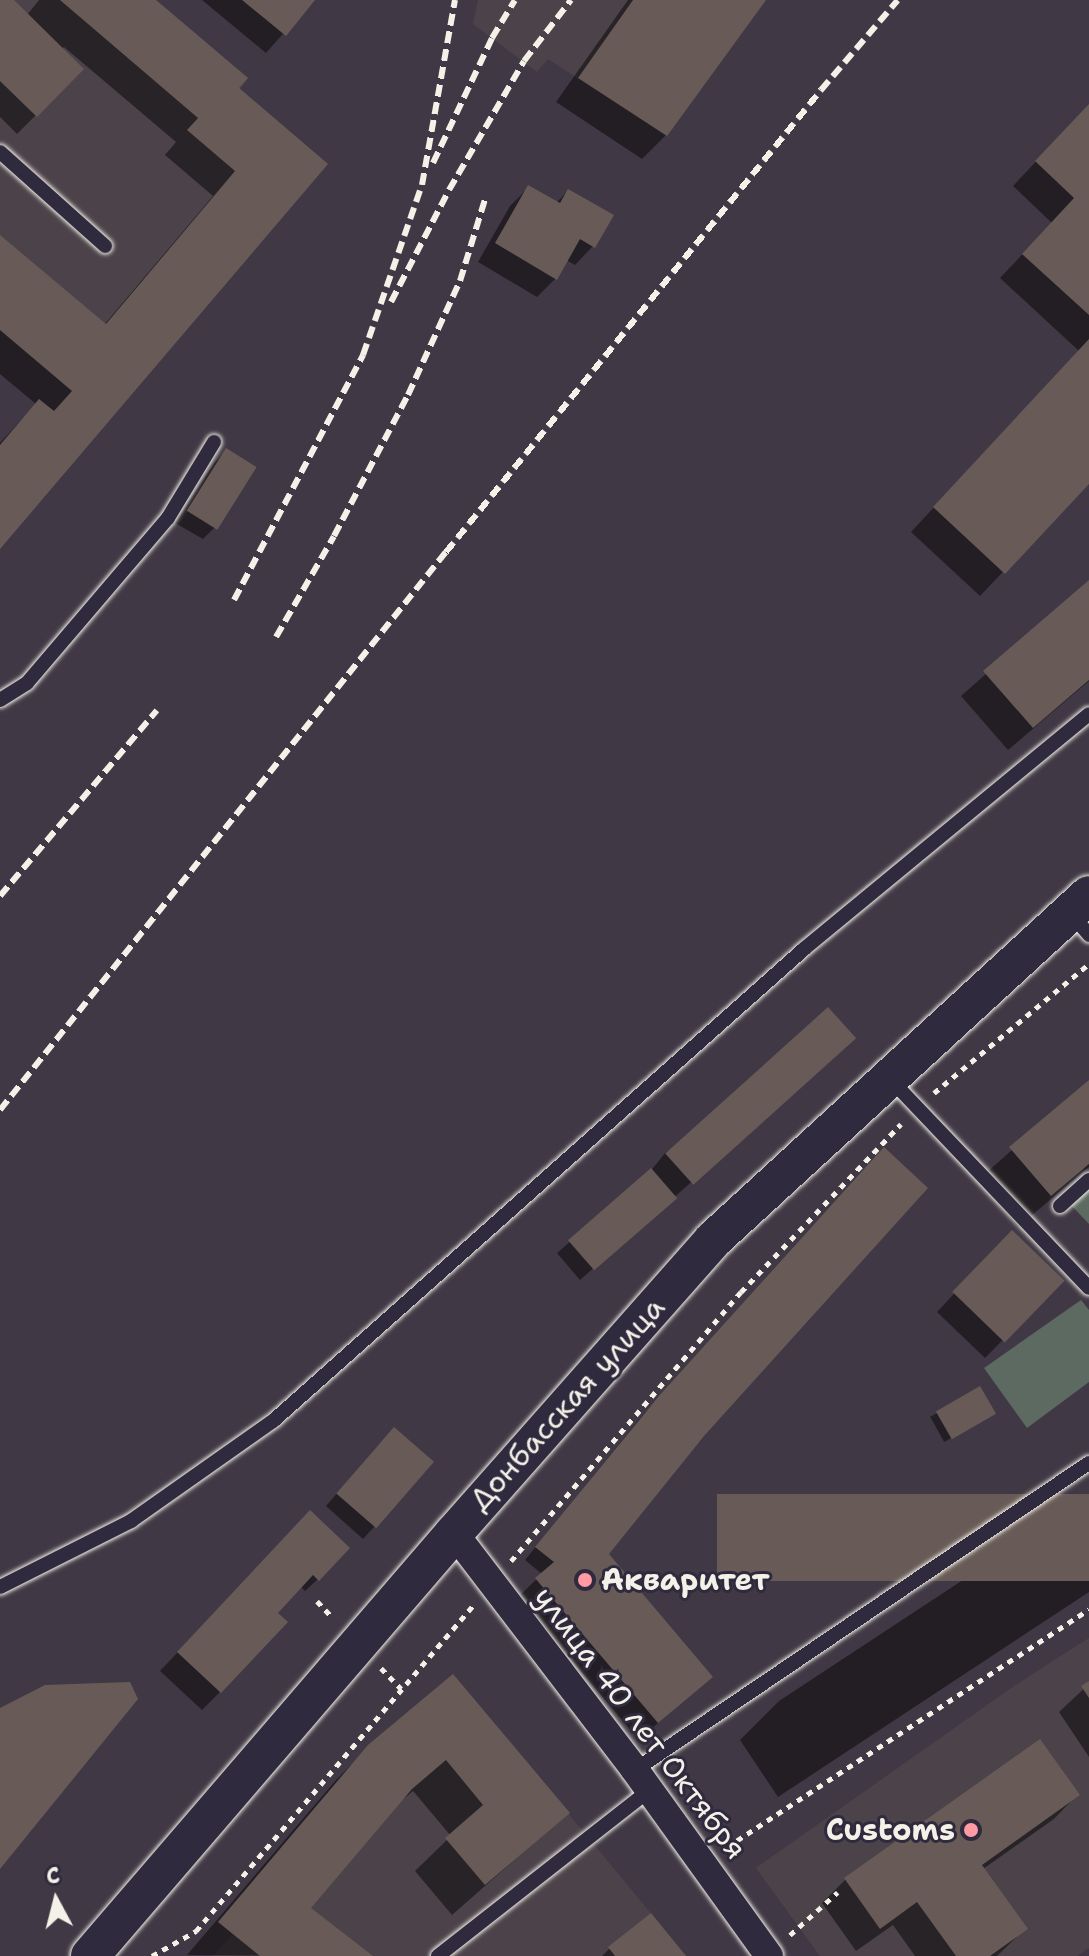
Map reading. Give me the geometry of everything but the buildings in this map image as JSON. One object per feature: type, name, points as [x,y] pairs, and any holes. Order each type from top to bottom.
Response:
[{"type":"street","name":"Донбасская улица","points":[[90,1956],[454,1533],[713,1240],[888,1077],[1083,914]]},
{"type":"street","name":"улица 40 лет Октября","points":[[454,1533],[642,1780],[768,1954]]},
{"type":"lane","points":[[0,152],[105,246]]},
{"type":"lane","points":[[0,700],[27,683],[168,518],[214,442]]},
{"type":"lane","points":[[0,1587],[131,1521],[273,1421],[804,949],[1089,714]]},
{"type":"lane","points":[[888,1077],[1089,1288]]},
{"type":"lane","points":[[1060,1206],[1089,1180]]},
{"type":"lane","points":[[438,1956],[642,1780],[1089,1463]]},
{"type":"path","points":[[152,1956],[196,1931],[741,1292],[917,1107],[1089,964]]},
{"type":"path","points":[[702,1863],[1089,1609]]},
{"type":"path","points":[[768,1954],[838,1892]]},
{"type":"shaded area","points":[[0,0],[156,0],[248,78],[240,89],[328,164],[125,402],[90,371],[72,391],[0,330]]},
{"type":"shaded area","points":[[478,0],[766,0],[667,136],[548,59],[537,72],[473,24]]},
{"type":"shaded area","points":[[1089,1188],[1089,1224],[1070,1204]]},
{"type":"shaded area","points":[[1081,1300],[1089,1310],[1089,1382],[1027,1428],[984,1368]]},
{"type":"shaded area","points":[[1089,1638],[1089,1948],[1077,1956],[820,1956],[756,1868],[1014,1686]]},
{"type":"shaded area","points":[[453,1674],[686,1956],[213,1956],[233,1934],[218,1922],[368,1745]]},
{"type":"railway","points":[[234,600],[363,355],[422,185],[455,0]]},
{"type":"railway","points":[[433,163],[492,38],[515,0]]},
{"type":"railway","points":[[391,302],[449,190],[524,61],[571,0]]},
{"type":"railway","points":[[0,1110],[446,552],[821,90],[898,0]]},
{"type":"railway","points":[[276,637],[334,536],[408,395],[460,281],[485,199]]},
{"type":"railway","points":[[0,896],[157,710]]},
{"type":"place","name":"Акваритет","points":[[585,1580]]},
{"type":"place","name":"Customs","points":[[971,1830]]}]
